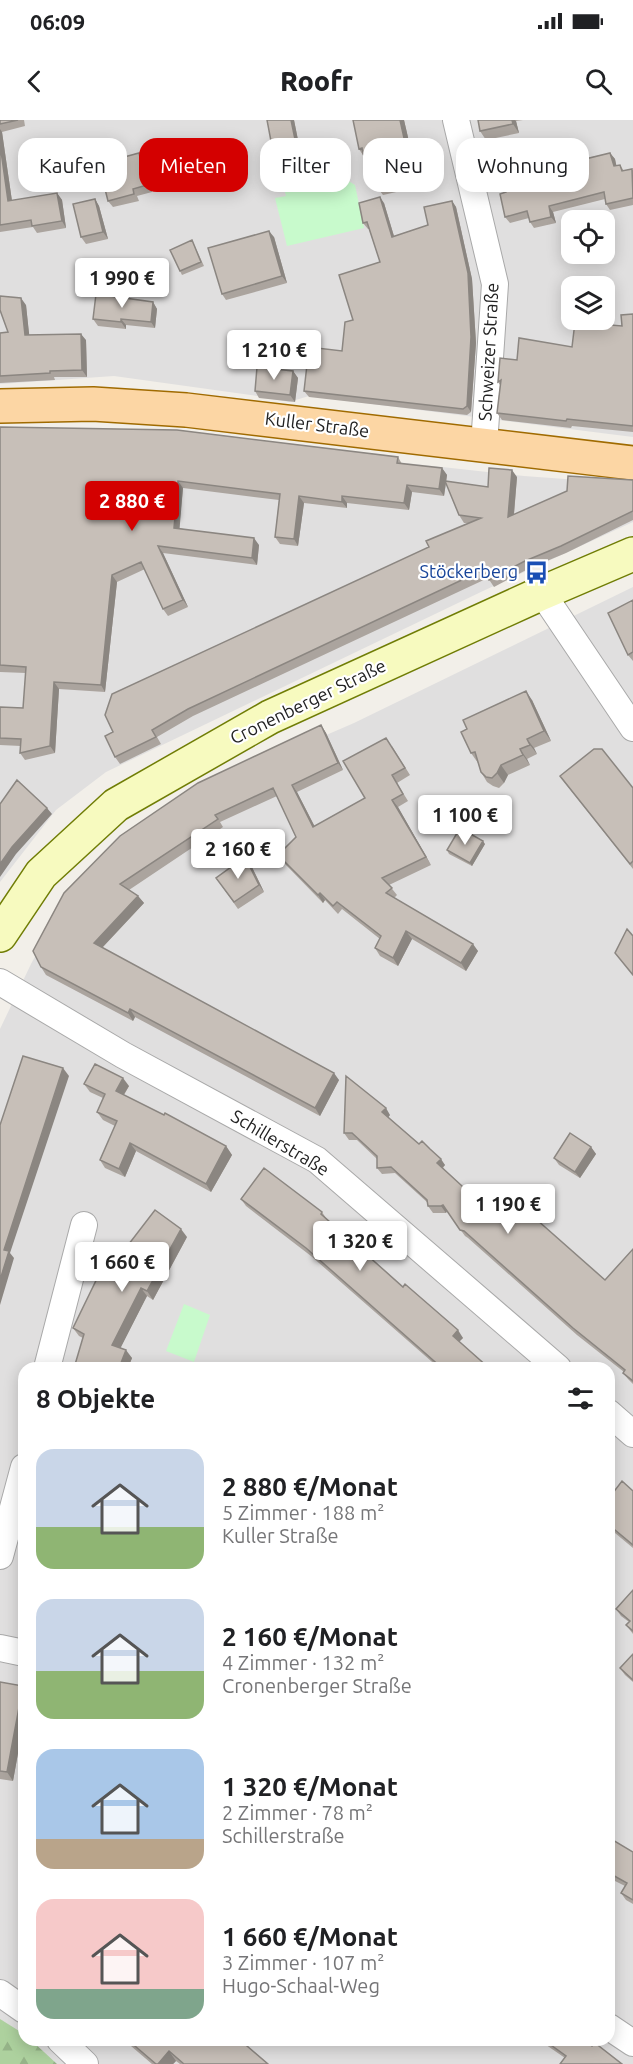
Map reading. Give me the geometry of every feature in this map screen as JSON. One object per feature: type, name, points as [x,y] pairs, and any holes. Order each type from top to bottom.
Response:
[{"type":"main road","name":"Kuller Straße","points":[[0,406],[93,404],[186,410],[633,463]]},
{"type":"main road","name":"Cronenberger Straße","points":[[0,935],[41,874],[116,805],[270,717],[633,554]]},
{"type":"street","name":"Schweizer Straße","points":[[456,120],[495,284],[484,444]]},
{"type":"street","points":[[542,593],[633,728]]},
{"type":"street","name":"Schillerstraße","points":[[0,982],[123,1055],[317,1160],[551,1362]]},
{"type":"street","points":[[49,1362],[84,1225]]},
{"type":"street","points":[[615,1418],[633,1434]]},
{"type":"street","points":[[0,1556],[18,1489]]},
{"type":"street","points":[[0,1648],[18,1652]]},
{"type":"street","points":[[0,1993],[18,2006]]},
{"type":"street","points":[[615,2031],[633,2043]]},
{"type":"street","points":[[66,2046],[85,2064]]},
{"type":"shaded area","points":[[0,120],[633,120],[633,437],[309,396],[289,402],[114,376],[0,384]]},
{"type":"shaded area","points":[[0,432],[125,432],[524,476],[633,484],[633,522],[483,591],[106,772],[56,810],[0,882]]},
{"type":"shaded area","points":[[633,587],[633,2064],[0,2064],[0,1029],[64,903],[197,791],[354,723]]},
{"type":"green space","points":[[351,183],[355,185],[364,228],[287,246],[275,198],[286,196],[285,192],[351,192]]},
{"type":"green space","points":[[184,1304],[210,1315],[194,1362],[166,1351]]},
{"type":"green space","points":[[0,2019],[18,2030],[18,2046],[38,2046],[57,2064],[0,2064]]},
{"type":"building","points":[[0,120],[18,120],[0,124]]},
{"type":"building","points":[[267,120],[291,120],[295,138],[270,138]]},
{"type":"building","points":[[353,120],[400,120],[404,138],[363,138],[363,152],[362,148],[359,149]]},
{"type":"building","points":[[478,120],[512,120],[513,124],[480,131]]},
{"type":"building","points":[[0,144],[8,201],[57,193],[62,221],[32,226],[31,220],[0,225]]},
{"type":"building","points":[[139,153],[139,187],[133,189],[134,194],[108,201],[106,192],[127,192],[127,156]]},
{"type":"building","points":[[610,153],[614,166],[620,165],[622,171],[632,169],[633,198],[606,204],[604,192],[549,206],[551,217],[530,222],[527,211],[505,217],[500,194],[506,192],[589,192],[589,158]]},
{"type":"building","points":[[380,197],[392,237],[428,225],[424,207],[452,201],[468,273],[471,337],[467,406],[463,409],[304,391],[309,347],[342,351],[345,322],[353,320],[339,275],[380,262],[367,222],[363,223],[359,203]]},
{"type":"building","points":[[95,199],[103,232],[81,237],[73,204]]},
{"type":"building","points":[[269,231],[282,276],[222,294],[208,248]]},
{"type":"building","points":[[192,240],[201,262],[180,271],[170,250]]},
{"type":"building","points":[[96,294],[153,302],[151,322],[93,319]]},
{"type":"building","points":[[0,296],[21,298],[25,335],[81,334],[82,370],[0,376],[0,333],[8,332],[0,310]]},
{"type":"building","points":[[633,314],[633,426],[497,413],[501,380],[498,382],[500,358],[517,360],[519,338],[572,347],[574,330],[615,330],[615,325],[622,326],[621,315]]},
{"type":"building","points":[[257,367],[293,371],[290,395],[255,391]]},
{"type":"building","points":[[0,427],[177,430],[398,457],[397,463],[442,468],[439,489],[407,485],[404,503],[342,496],[342,502],[299,496],[294,539],[275,537],[280,494],[178,481],[174,528],[254,538],[252,558],[158,546],[183,600],[163,609],[141,562],[112,575],[101,685],[54,682],[50,746],[20,753],[21,739],[0,738],[0,707],[23,708],[26,667],[0,665]]},
{"type":"building","points":[[489,468],[512,470],[508,517],[567,491],[568,476],[633,480],[633,511],[489,580],[483,570],[188,709],[152,730],[156,737],[115,757],[105,736],[113,732],[105,715],[112,694],[429,547],[426,541],[481,518],[459,515],[445,481],[488,487]]},
{"type":"building","points":[[633,600],[633,652],[628,655],[608,613]]},
{"type":"building","points":[[526,691],[544,731],[527,739],[530,745],[520,749],[523,755],[501,765],[492,778],[486,777],[481,772],[475,752],[471,753],[461,732],[467,729],[463,720]]},
{"type":"building","points":[[321,725],[338,763],[292,785],[313,827],[365,798],[343,761],[386,738],[405,768],[392,775],[403,794],[392,800],[426,857],[382,878],[392,888],[386,893],[473,944],[461,963],[406,931],[393,958],[375,948],[381,936],[337,902],[333,906],[320,893],[318,895],[278,855],[296,837],[273,788],[215,815],[218,819],[120,884],[138,896],[94,943],[334,1073],[315,1108],[130,1009],[128,1013],[41,967],[33,951],[64,893],[120,836],[198,783]]},
{"type":"building","points":[[594,749],[602,749],[633,788],[633,861],[630,864],[560,776]]},
{"type":"building","points":[[17,780],[47,808],[0,864],[0,804]]},
{"type":"building","points":[[460,828],[483,841],[470,863],[447,850]]},
{"type":"building","points":[[245,857],[259,885],[234,902],[216,878]]},
{"type":"building","points":[[627,929],[633,936],[633,975],[615,953]]},
{"type":"building","points":[[23,1056],[63,1068],[4,1250],[9,1251],[0,1280],[0,1125]]},
{"type":"building","points":[[95,1064],[123,1078],[116,1091],[164,1115],[165,1113],[226,1146],[206,1184],[130,1143],[119,1169],[100,1160],[117,1121],[97,1112],[105,1094],[84,1084]]},
{"type":"building","points":[[346,1076],[386,1108],[382,1112],[419,1144],[422,1141],[441,1159],[437,1163],[474,1197],[484,1185],[513,1211],[519,1204],[605,1280],[633,1249],[633,1381],[623,1373],[625,1370],[573,1328],[464,1231],[460,1230],[443,1205],[428,1206],[427,1200],[391,1167],[377,1168],[377,1156],[352,1133],[344,1133]]},
{"type":"building","points":[[570,1133],[591,1147],[575,1172],[554,1158]]},
{"type":"building","points":[[264,1168],[322,1212],[321,1214],[403,1287],[405,1284],[458,1330],[453,1336],[482,1362],[435,1362],[306,1248],[241,1199]]},
{"type":"building","points":[[155,1210],[181,1229],[147,1291],[141,1288],[112,1345],[126,1350],[121,1362],[76,1362],[84,1334],[73,1328],[105,1262],[112,1266]]},
{"type":"building","points":[[622,1481],[633,1491],[633,1545],[615,1530],[615,1490]]},
{"type":"building","points":[[633,1590],[633,1631],[626,1625],[630,1621],[616,1609]]},
{"type":"building","points":[[633,1654],[633,1680],[620,1668]]},
{"type":"building","points":[[0,1682],[18,1685],[18,1713],[7,1772],[0,1771]]},
{"type":"building","points":[[615,1841],[633,1852],[633,1900],[621,1893],[627,1883],[615,1876]]},
{"type":"building","points":[[135,2046],[247,2046],[268,2064],[184,2064],[169,2051],[156,2064]]},
{"type":"building","points":[[552,2046],[599,2046],[622,2064],[560,2064],[566,2056]]},
{"type":"place","name":"Stöckerberg","points":[[536,572]]}]
